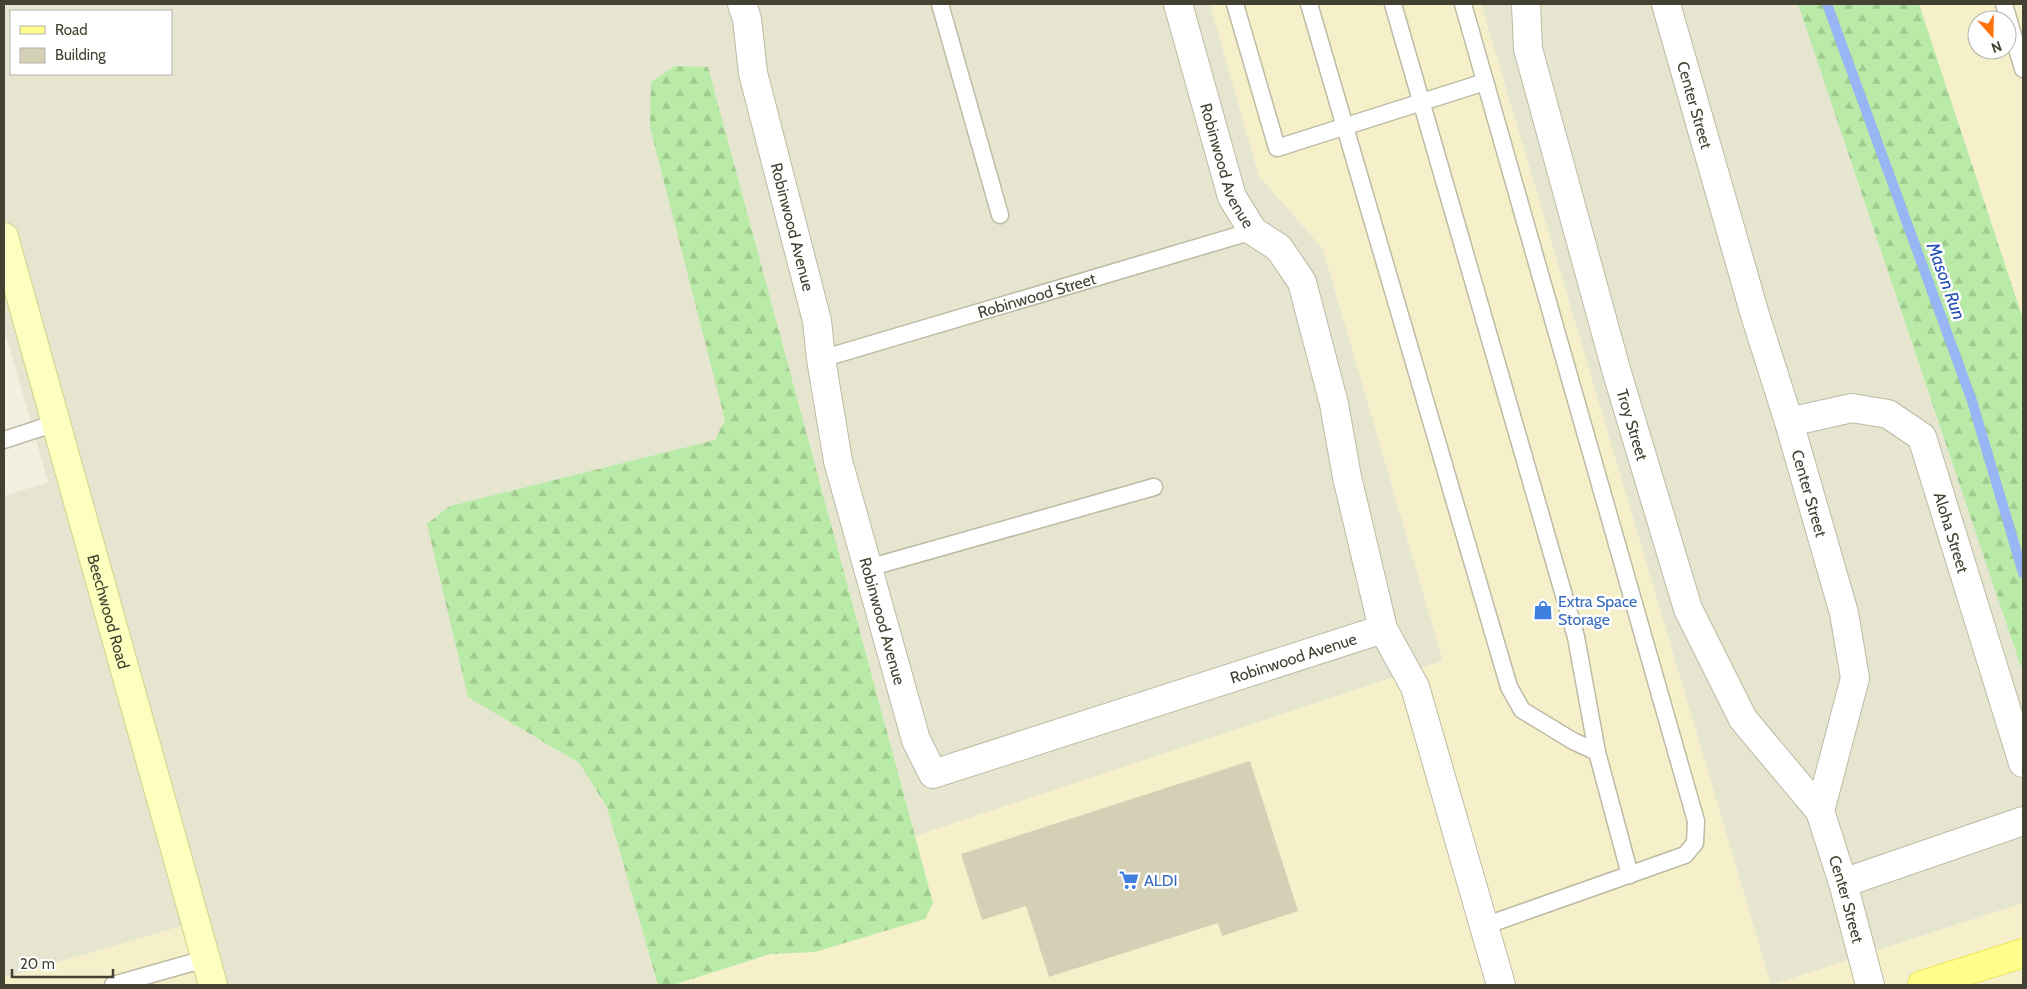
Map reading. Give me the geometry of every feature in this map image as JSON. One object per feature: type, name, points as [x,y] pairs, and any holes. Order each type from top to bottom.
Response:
[{"type":"main road","points":[[1922,985],[2023,953]]},
{"type":"street","name":"Robinwood Avenue","points":[[742,4],[747,19],[753,73],[817,321],[821,359],[838,461],[916,740],[933,774],[1383,629]]},
{"type":"street","name":"Robinwood Avenue","points":[[1178,4],[1232,197],[1253,231],[1279,248],[1302,282],[1334,404],[1347,477],[1383,629],[1415,687],[1501,985]]},
{"type":"street","name":"Troy Street","points":[[1526,4],[1528,49],[1617,373],[1688,609],[1743,718],[1820,811]]},
{"type":"street","name":"Center Street","points":[[1666,4],[1755,315],[1789,422],[1844,613],[1855,678],[1820,811],[1843,883],[1870,985]]},
{"type":"street","name":"Beechwood Road","points":[[4,237],[213,985]]},
{"type":"street","name":"Aloha Street","points":[[1789,422],[1852,408],[1888,414],[1922,438],[2023,763]]},
{"type":"street","points":[[1843,883],[2023,821]]},
{"type":"lane","points":[[940,4],[1000,215]]},
{"type":"lane","points":[[1235,4],[1277,148],[1485,82]]},
{"type":"lane","points":[[1309,4],[1509,687],[1522,710],[1574,741],[1597,752]]},
{"type":"lane","points":[[1393,4],[1576,637],[1597,752],[1630,875]]},
{"type":"lane","points":[[1463,4],[1696,821],[1695,843],[1685,855],[1484,926]]},
{"type":"lane","points":[[2004,4],[2023,68]]},
{"type":"lane","name":"Robinwood Street","points":[[821,359],[1253,231]]},
{"type":"lane","points":[[4,440],[56,422]]},
{"type":"lane","points":[[868,568],[1154,487]]},
{"type":"lane","points":[[113,985],[205,960]]},
{"type":"shaded area","points":[[4,4],[1210,4],[1259,176],[1323,249],[1443,661],[915,836],[708,67],[725,420],[715,440],[450,506],[468,696],[579,763],[607,806],[658,985],[216,985],[199,921],[4,978],[4,496],[48,482],[4,329]]},
{"type":"shaded area","points":[[1210,4],[1481,4],[1771,985],[673,985],[770,954],[815,952],[933,903],[915,836],[1443,661],[1323,249],[1259,176]]},
{"type":"shaded area","points":[[1481,4],[1798,4],[2023,673],[2023,903],[1771,985]]},
{"type":"shaded area","points":[[1919,4],[2023,4],[2023,319]]},
{"type":"shaded area","points":[[2023,903],[2023,985],[1772,985]]},
{"type":"shaded area","points":[[199,921],[216,985],[4,985],[4,978]]},
{"type":"green space","points":[[1798,4],[1919,4],[2023,319],[2023,673]]},
{"type":"green space","points":[[675,66],[708,67],[933,903],[925,919],[815,952],[770,954],[673,985],[658,985],[607,807],[579,763],[468,697],[427,524],[450,506],[715,440],[725,420],[650,127],[651,82]]},
{"type":"building","name":"ALDI","points":[[1250,761],[1298,911],[1222,936],[1218,923],[1049,977],[1026,906],[982,920],[961,854]]},
{"type":"waterway","name":"Mason Run","points":[[1827,4],[1972,401],[2023,573]]},
{"type":"place","name":"Extra Space Storage","points":[[1543,610]]},
{"type":"place","name":"ALDI","points":[[1129,880]]}]
